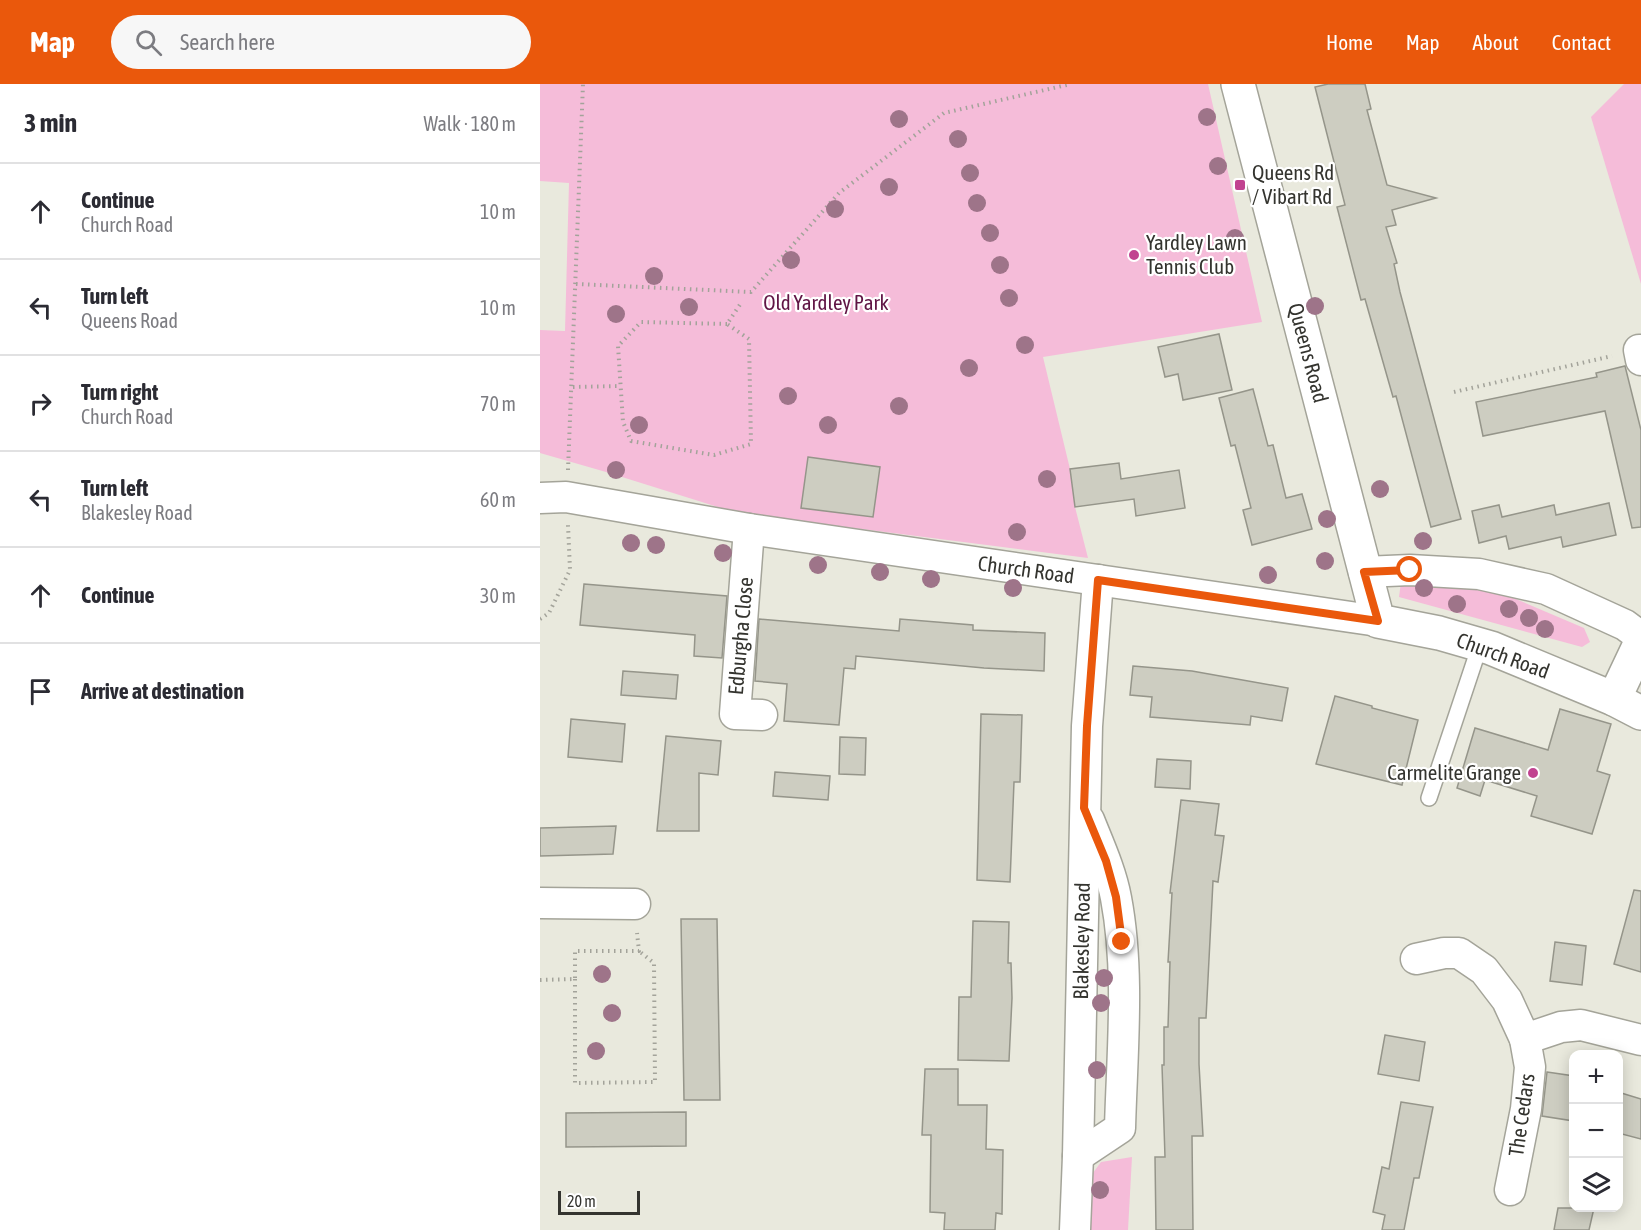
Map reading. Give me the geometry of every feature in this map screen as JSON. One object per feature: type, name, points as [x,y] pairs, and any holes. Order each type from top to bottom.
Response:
[{"type":"street","name":"Queens Road","points":[[1238,84],[1378,621]]},
{"type":"street","name":"Church Road","points":[[553,497],[749,529],[1378,621],[1439,633],[1480,645],[1628,706]]},
{"type":"street","name":"Edburgha Close","points":[[749,529],[735,714],[762,715]]},
{"type":"street","points":[[1364,572],[1410,570],[1479,574],[1546,588],[1625,625],[1641,637]]},
{"type":"street","name":"Blakesley Road","points":[[1075,1230],[1084,808],[1087,726],[1098,580]]},
{"type":"street","points":[[1628,706],[1641,642]]},
{"type":"street","points":[[1078,1156],[1120,1128],[1122,1014],[1122,942],[1116,897],[1106,861],[1084,808]]},
{"type":"street","points":[[540,903],[635,904]]},
{"type":"street","name":"The Cedars","points":[[1416,959],[1444,953],[1459,953],[1484,970],[1507,1000],[1525,1039],[1530,1067],[1526,1109],[1510,1190]]},
{"type":"street","points":[[1525,1039],[1561,1027],[1581,1025],[1641,1040]]},
{"type":"lane","points":[[1429,798],[1480,645]]},
{"type":"path","points":[[540,619],[549,613],[570,570],[553,497],[573,387],[583,84]]},
{"type":"path","points":[[576,284],[751,292],[839,193],[944,113],[1071,84]]},
{"type":"path","points":[[727,324],[741,303]]},
{"type":"path","points":[[641,322],[727,324],[749,339],[751,444],[714,455],[631,441],[623,422],[618,346],[641,322]]},
{"type":"path","points":[[1454,392],[1640,355]]},
{"type":"path","points":[[573,387],[621,386]]},
{"type":"path","points":[[635,904],[639,951]]},
{"type":"path","points":[[575,951],[639,951],[654,963],[655,1082],[575,1083],[575,951]]},
{"type":"path","points":[[540,980],[575,979]]},
{"type":"green space","name":"Old Yardley Park","points":[[540,84],[1208,84],[1262,322],[1043,357],[1070,469],[1075,507],[1088,558],[737,513],[540,453],[540,330],[565,331],[569,183],[540,181]]},
{"type":"green space","points":[[1624,84],[1641,84],[1641,284],[1591,117]]},
{"type":"green space","points":[[1401,582],[1497,591],[1584,628],[1590,642],[1582,647],[1399,597]]},
{"type":"green space","points":[[1132,1157],[1128,1230],[1090,1230],[1093,1173],[1101,1162]]},
{"type":"building","points":[[1328,84],[1365,84],[1371,109],[1367,110],[1387,185],[1436,198],[1392,210],[1396,225],[1386,227],[1397,263],[1394,264],[1400,292],[1461,519],[1431,527],[1396,396],[1393,397],[1365,299],[1361,300],[1337,207],[1345,205],[1315,87]]},
{"type":"building","points":[[1219,334],[1232,390],[1183,400],[1178,374],[1165,377],[1158,347]]},
{"type":"building","points":[[1625,366],[1641,430],[1641,527],[1632,528],[1605,411],[1483,436],[1476,402],[1597,377],[1596,373]]},
{"type":"building","points":[[1253,389],[1268,446],[1273,445],[1286,498],[1302,494],[1312,529],[1252,545],[1243,510],[1251,508],[1235,445],[1231,446],[1219,398]]},
{"type":"building","points":[[808,457],[880,467],[873,517],[801,508]]},
{"type":"building","points":[[1119,463],[1121,479],[1179,470],[1185,508],[1136,516],[1134,499],[1075,507],[1070,469]]},
{"type":"building","points":[[1609,503],[1616,535],[1563,547],[1561,537],[1509,549],[1506,536],[1479,543],[1472,511],[1499,505],[1502,517],[1554,505],[1556,515]]},
{"type":"building","points":[[584,584],[727,596],[722,658],[694,656],[695,635],[580,625]]},
{"type":"building","points":[[759,619],[899,631],[900,619],[973,625],[973,630],[1045,633],[1044,671],[856,656],[855,669],[844,668],[839,725],[784,721],[787,684],[755,681]]},
{"type":"building","points":[[1133,666],[1192,671],[1288,688],[1282,721],[1251,716],[1250,725],[1150,717],[1152,697],[1130,695]]},
{"type":"building","points":[[623,671],[678,675],[676,699],[621,695]]},
{"type":"building","points":[[1335,696],[1418,720],[1402,785],[1316,764]]},
{"type":"building","name":"Carmelite Grange","points":[[1560,709],[1611,724],[1597,771],[1610,775],[1592,834],[1531,816],[1537,796],[1485,780],[1480,796],[1457,788],[1475,728],[1548,750]]},
{"type":"building","points":[[981,714],[1022,715],[1020,782],[1014,782],[1010,882],[977,880]]},
{"type":"building","points":[[571,719],[625,724],[622,762],[568,757]]},
{"type":"building","points":[[666,736],[721,741],[718,775],[699,773],[699,831],[657,831]]},
{"type":"building","points":[[840,737],[866,738],[865,775],[839,774]]},
{"type":"building","points":[[1157,759],[1191,761],[1190,789],[1155,787]]},
{"type":"building","points":[[775,772],[830,776],[828,800],[773,796]]},
{"type":"building","points":[[1181,800],[1219,804],[1215,835],[1224,836],[1218,882],[1213,881],[1206,1018],[1199,1018],[1203,1136],[1192,1136],[1193,1230],[1156,1230],[1155,1157],[1165,1157],[1162,1065],[1164,1065],[1164,1027],[1168,1027],[1170,962],[1168,962],[1172,893],[1170,893]]},
{"type":"building","points":[[616,826],[613,854],[540,856],[540,828]]},
{"type":"building","points":[[1634,890],[1641,891],[1641,972],[1614,964]]},
{"type":"building","points":[[681,919],[717,919],[720,1100],[684,1100]]},
{"type":"building","points":[[973,921],[1009,922],[1008,963],[1011,963],[1012,998],[1009,1061],[958,1060],[959,997],[971,997]]},
{"type":"building","points":[[1555,942],[1586,946],[1582,985],[1550,981]]},
{"type":"building","points":[[1385,1035],[1425,1042],[1419,1081],[1378,1074]]},
{"type":"building","points":[[925,1069],[958,1069],[958,1105],[987,1105],[986,1149],[1003,1150],[1002,1214],[996,1213],[995,1230],[944,1230],[945,1213],[930,1212],[931,1135],[922,1135]]},
{"type":"building","points":[[1547,1072],[1569,1075],[1569,1120],[1542,1116]]},
{"type":"building","points":[[1623,1094],[1641,1099],[1641,1139],[1623,1134]]},
{"type":"building","points":[[1401,1102],[1433,1107],[1419,1178],[1414,1178],[1404,1230],[1382,1230],[1385,1215],[1373,1212],[1382,1167],[1389,1169]]},
{"type":"building","points":[[686,1112],[686,1146],[566,1147],[566,1113]]},
{"type":"building","points":[[1558,1208],[1569,1208],[1569,1212],[1593,1212],[1589,1230],[1554,1230]]},
{"type":"place","name":"Queens Rd / Vibart Rd","points":[[1240,185]]},
{"type":"place","name":"Yardley Lawn Tennis Club","points":[[1134,255]]},
{"type":"place","name":"Carmelite Grange","points":[[1533,773]]},
{"type":"route","points":[[1122,942],[1116,897],[1106,861],[1084,808],[1087,726],[1098,580],[1378,621],[1364,572],[1410,570]]}]
